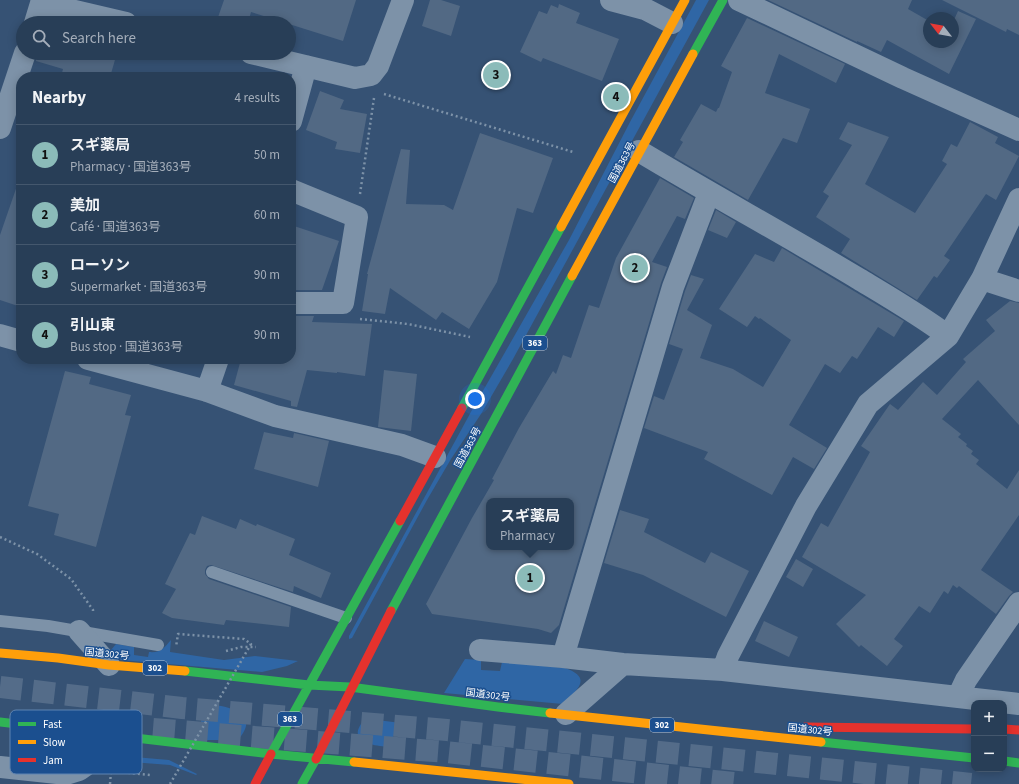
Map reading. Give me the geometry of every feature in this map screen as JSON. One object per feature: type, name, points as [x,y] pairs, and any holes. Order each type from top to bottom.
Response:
[{"type":"main road","name":"363","points":[[271,754],[684,0]]},
{"type":"main road","name":"国道363号","points":[[302,784],[316,759],[350,687],[639,151],[723,0]]},
{"type":"main road","name":"国道302号","points":[[0,653],[58,658],[110,665],[350,687],[566,714],[971,758]]},
{"type":"main road","points":[[0,722],[10,723]]},
{"type":"main road","points":[[704,729],[772,728]]},
{"type":"main road","points":[[795,728],[971,729]]},
{"type":"main road","points":[[1007,729],[1019,730]]},
{"type":"main road","points":[[142,740],[316,759],[569,784]]},
{"type":"main road","points":[[255,784],[271,754]]},
{"type":"main road","points":[[1007,761],[1019,763]]},
{"type":"street","points":[[281,60],[373,83],[403,0]]},
{"type":"street","points":[[611,0],[645,9],[672,23]]},
{"type":"street","points":[[739,0],[903,78],[1019,130]]},
{"type":"street","points":[[40,9],[83,16]]},
{"type":"street","points":[[19,72],[23,60]]},
{"type":"street","points":[[296,103],[306,66]]},
{"type":"street","points":[[0,128],[16,80]]},
{"type":"street","points":[[639,151],[709,193],[796,241],[927,321],[948,336]]},
{"type":"street","points":[[296,192],[357,217],[343,303],[296,303]]},
{"type":"street","points":[[563,657],[673,288],[709,193]]},
{"type":"street","points":[[723,670],[728,656],[806,506],[868,404],[948,336],[982,278],[1019,199]]},
{"type":"street","points":[[982,278],[1019,291]]},
{"type":"street","points":[[0,335],[16,339]]},
{"type":"street","points":[[107,364],[207,391],[275,416],[402,445],[435,457]]},
{"type":"street","points":[[207,391],[216,364]]},
{"type":"street","points":[[958,697],[966,680],[1019,602]]},
{"type":"street","points":[[88,633],[110,665]]},
{"type":"street","points":[[488,655],[563,657],[623,664],[723,670],[1019,704]]},
{"type":"street","points":[[566,714],[623,664]]},
{"type":"street","points":[[0,767],[10,768]]},
{"type":"lane","points":[[212,572],[346,618]]},
{"type":"lane","points":[[0,621],[88,633],[143,646],[158,645]]},
{"type":"path","points":[[357,217],[373,83],[572,152]]},
{"type":"path","points":[[343,303],[344,318],[408,324],[470,337]]},
{"type":"path","points":[[0,537],[36,554],[71,579],[93,610],[88,633]]},
{"type":"path","points":[[170,784],[251,644],[244,640],[178,634],[176,647]]},
{"type":"path","points":[[221,652],[241,647],[256,647]]},
{"type":"path","points":[[110,784],[111,774]]},
{"type":"path","points":[[140,774],[150,775]]},
{"type":"shaded area","points":[[696,0],[709,0],[513,359],[481,414],[451,459],[352,638],[349,639],[349,636],[472,410],[569,240],[630,122]]},
{"type":"shaded area","points":[[171,640],[170,652],[224,660],[255,656],[298,661],[287,666],[262,672],[121,660],[111,653],[111,650],[116,644],[134,647],[134,655],[148,657],[149,652],[159,651]]},
{"type":"shaded area","points":[[465,659],[481,660],[481,670],[500,671],[502,662],[565,668],[579,676],[581,680],[580,685],[563,704],[444,693]]},
{"type":"shaded area","points":[[204,703],[222,706],[239,712],[244,716],[246,722],[245,730],[238,740],[198,740]]},
{"type":"shaded area","points":[[369,719],[401,723],[387,747],[374,745],[359,738],[359,727],[364,720]]},
{"type":"shaded area","points":[[142,758],[169,760],[197,774],[196,775],[170,765],[142,763]]},
{"type":"building","points":[[224,0],[356,0],[343,41],[296,26],[296,16],[264,16],[251,12],[250,16],[218,16]]},
{"type":"building","points":[[430,0],[441,0],[460,6],[451,36],[422,26]]},
{"type":"building","points":[[768,0],[912,0],[908,9],[923,18],[923,48],[959,48],[958,11],[976,19],[949,74],[887,40],[881,52]]},
{"type":"building","points":[[942,0],[1019,0],[1019,35],[1007,29],[1006,32]]},
{"type":"building","points":[[559,4],[580,13],[576,23],[619,39],[602,81],[543,58],[541,62],[520,52],[539,11],[547,14],[551,5],[558,8]]},
{"type":"building","points":[[747,18],[845,64],[836,83],[779,54],[765,93],[810,109],[797,143],[783,138],[748,200],[674,157],[683,142],[680,140],[701,104],[716,112],[719,108],[732,72],[721,66]]},
{"type":"building","points":[[115,60],[111,72],[62,72],[63,69],[36,61]]},
{"type":"building","points":[[320,91],[344,100],[340,109],[367,114],[360,153],[335,149],[337,142],[306,130]]},
{"type":"building","points":[[848,122],[889,137],[865,184],[915,213],[947,164],[942,161],[951,144],[957,147],[970,122],[998,137],[995,143],[1019,156],[996,200],[986,194],[944,256],[950,260],[937,278],[934,276],[917,300],[841,253],[850,239],[816,217],[829,196],[823,192],[852,145],[839,139]]},
{"type":"building","points":[[480,133],[553,158],[533,213],[517,208],[497,282],[469,329],[442,312],[436,320],[390,288],[385,314],[362,311],[367,274],[401,149],[410,150],[406,204],[444,205],[453,210]]},
{"type":"building","points":[[660,178],[694,198],[685,219],[677,216],[652,262],[667,267],[559,625],[551,633],[538,629],[432,614],[426,604],[494,480],[492,479],[519,428],[553,371],[556,374],[563,355],[571,358],[589,305],[599,308],[616,258]]},
{"type":"building","points":[[16,189],[16,305],[0,300],[0,235]]},
{"type":"building","points":[[716,210],[736,222],[727,238],[708,230]]},
{"type":"building","points":[[296,227],[339,241],[322,290],[296,290]]},
{"type":"building","points":[[782,248],[904,321],[894,337],[878,327],[857,359],[852,356],[840,373],[825,364],[789,425],[827,448],[814,469],[793,457],[772,495],[704,459],[708,452],[644,428],[654,396],[664,400],[683,349],[669,344],[691,275],[704,279],[687,310],[712,325],[700,358],[733,369],[763,387],[791,340],[760,318],[759,319],[755,316],[747,327],[719,309],[755,254],[774,262]]},
{"type":"building","points":[[1010,301],[1019,303],[1019,425],[978,380],[942,419],[961,434],[958,437],[967,444],[966,446],[973,451],[971,454],[979,460],[976,464],[1007,489],[1019,470],[1019,515],[981,570],[1013,592],[996,614],[959,586],[957,588],[953,585],[948,594],[944,591],[930,613],[919,606],[894,639],[903,646],[887,666],[861,645],[859,647],[836,624],[866,595],[802,557],[821,523],[828,527],[870,452],[861,446],[890,404],[898,410],[923,382],[937,395],[966,362],[963,359],[995,331],[986,320]]},
{"type":"building","points":[[296,316],[314,316],[312,322],[372,324],[365,376],[307,370],[297,407],[291,406],[291,401],[234,385],[240,364],[296,364]]},
{"type":"building","points":[[384,370],[417,374],[411,431],[378,427]]},
{"type":"building","points":[[65,371],[91,377],[89,384],[131,395],[125,415],[131,416],[96,547],[54,535],[59,514],[28,506]]},
{"type":"building","points":[[264,432],[293,438],[294,433],[329,441],[318,487],[254,469]]},
{"type":"building","points":[[620,510],[649,519],[644,532],[705,563],[711,552],[749,571],[726,617],[643,575],[604,563]]},
{"type":"building","points":[[202,516],[236,529],[240,519],[295,539],[289,555],[331,573],[321,598],[294,586],[293,592],[211,565],[207,566],[205,570],[205,574],[209,579],[291,607],[289,627],[226,620],[224,625],[172,618],[162,613],[176,589],[165,584],[190,533],[195,535]]},
{"type":"building","points":[[796,559],[813,569],[803,587],[786,577]]},
{"type":"building","points":[[764,621],[798,637],[789,657],[755,641]]},
{"type":"tunnel","points":[[0,687],[182,708],[447,730],[971,784]]},
{"type":"tunnel","points":[[153,729],[446,752],[743,784]]},
{"type":"traffic: fast","points":[[693,54],[723,0]]},
{"type":"traffic: fast","points":[[462,408],[561,227]]},
{"type":"traffic: fast","points":[[391,611],[572,276]]},
{"type":"traffic: fast","points":[[271,754],[400,521]]},
{"type":"traffic: fast","points":[[185,671],[309,685],[350,687],[550,713]]},
{"type":"traffic: fast","points":[[0,722],[10,723]]},
{"type":"traffic: fast","points":[[142,739],[354,762]]},
{"type":"traffic: fast","points":[[821,742],[971,758]]},
{"type":"traffic: fast","points":[[302,784],[316,759]]},
{"type":"traffic: fast","points":[[1007,761],[1019,763]]},
{"type":"traffic: slow","points":[[561,227],[685,0]]},
{"type":"traffic: slow","points":[[572,276],[693,54]]},
{"type":"traffic: slow","points":[[0,653],[58,658],[109,665],[185,671]]},
{"type":"traffic: slow","points":[[550,713],[821,742]]},
{"type":"traffic: slow","points":[[354,762],[569,784]]},
{"type":"traffic: jam","points":[[400,521],[462,408]]},
{"type":"traffic: jam","points":[[316,759],[391,611]]},
{"type":"traffic: jam","points":[[805,727],[971,729]]},
{"type":"traffic: jam","points":[[1007,729],[1019,730]]},
{"type":"traffic: jam","points":[[255,784],[271,754]]},
{"type":"place","name":"ローソン","points":[[496,75]]},
{"type":"place","name":"引山東","points":[[616,97]]},
{"type":"place","name":"美加","points":[[635,268]]},
{"type":"place","name":"スギ薬局","points":[[530,578]]}]
